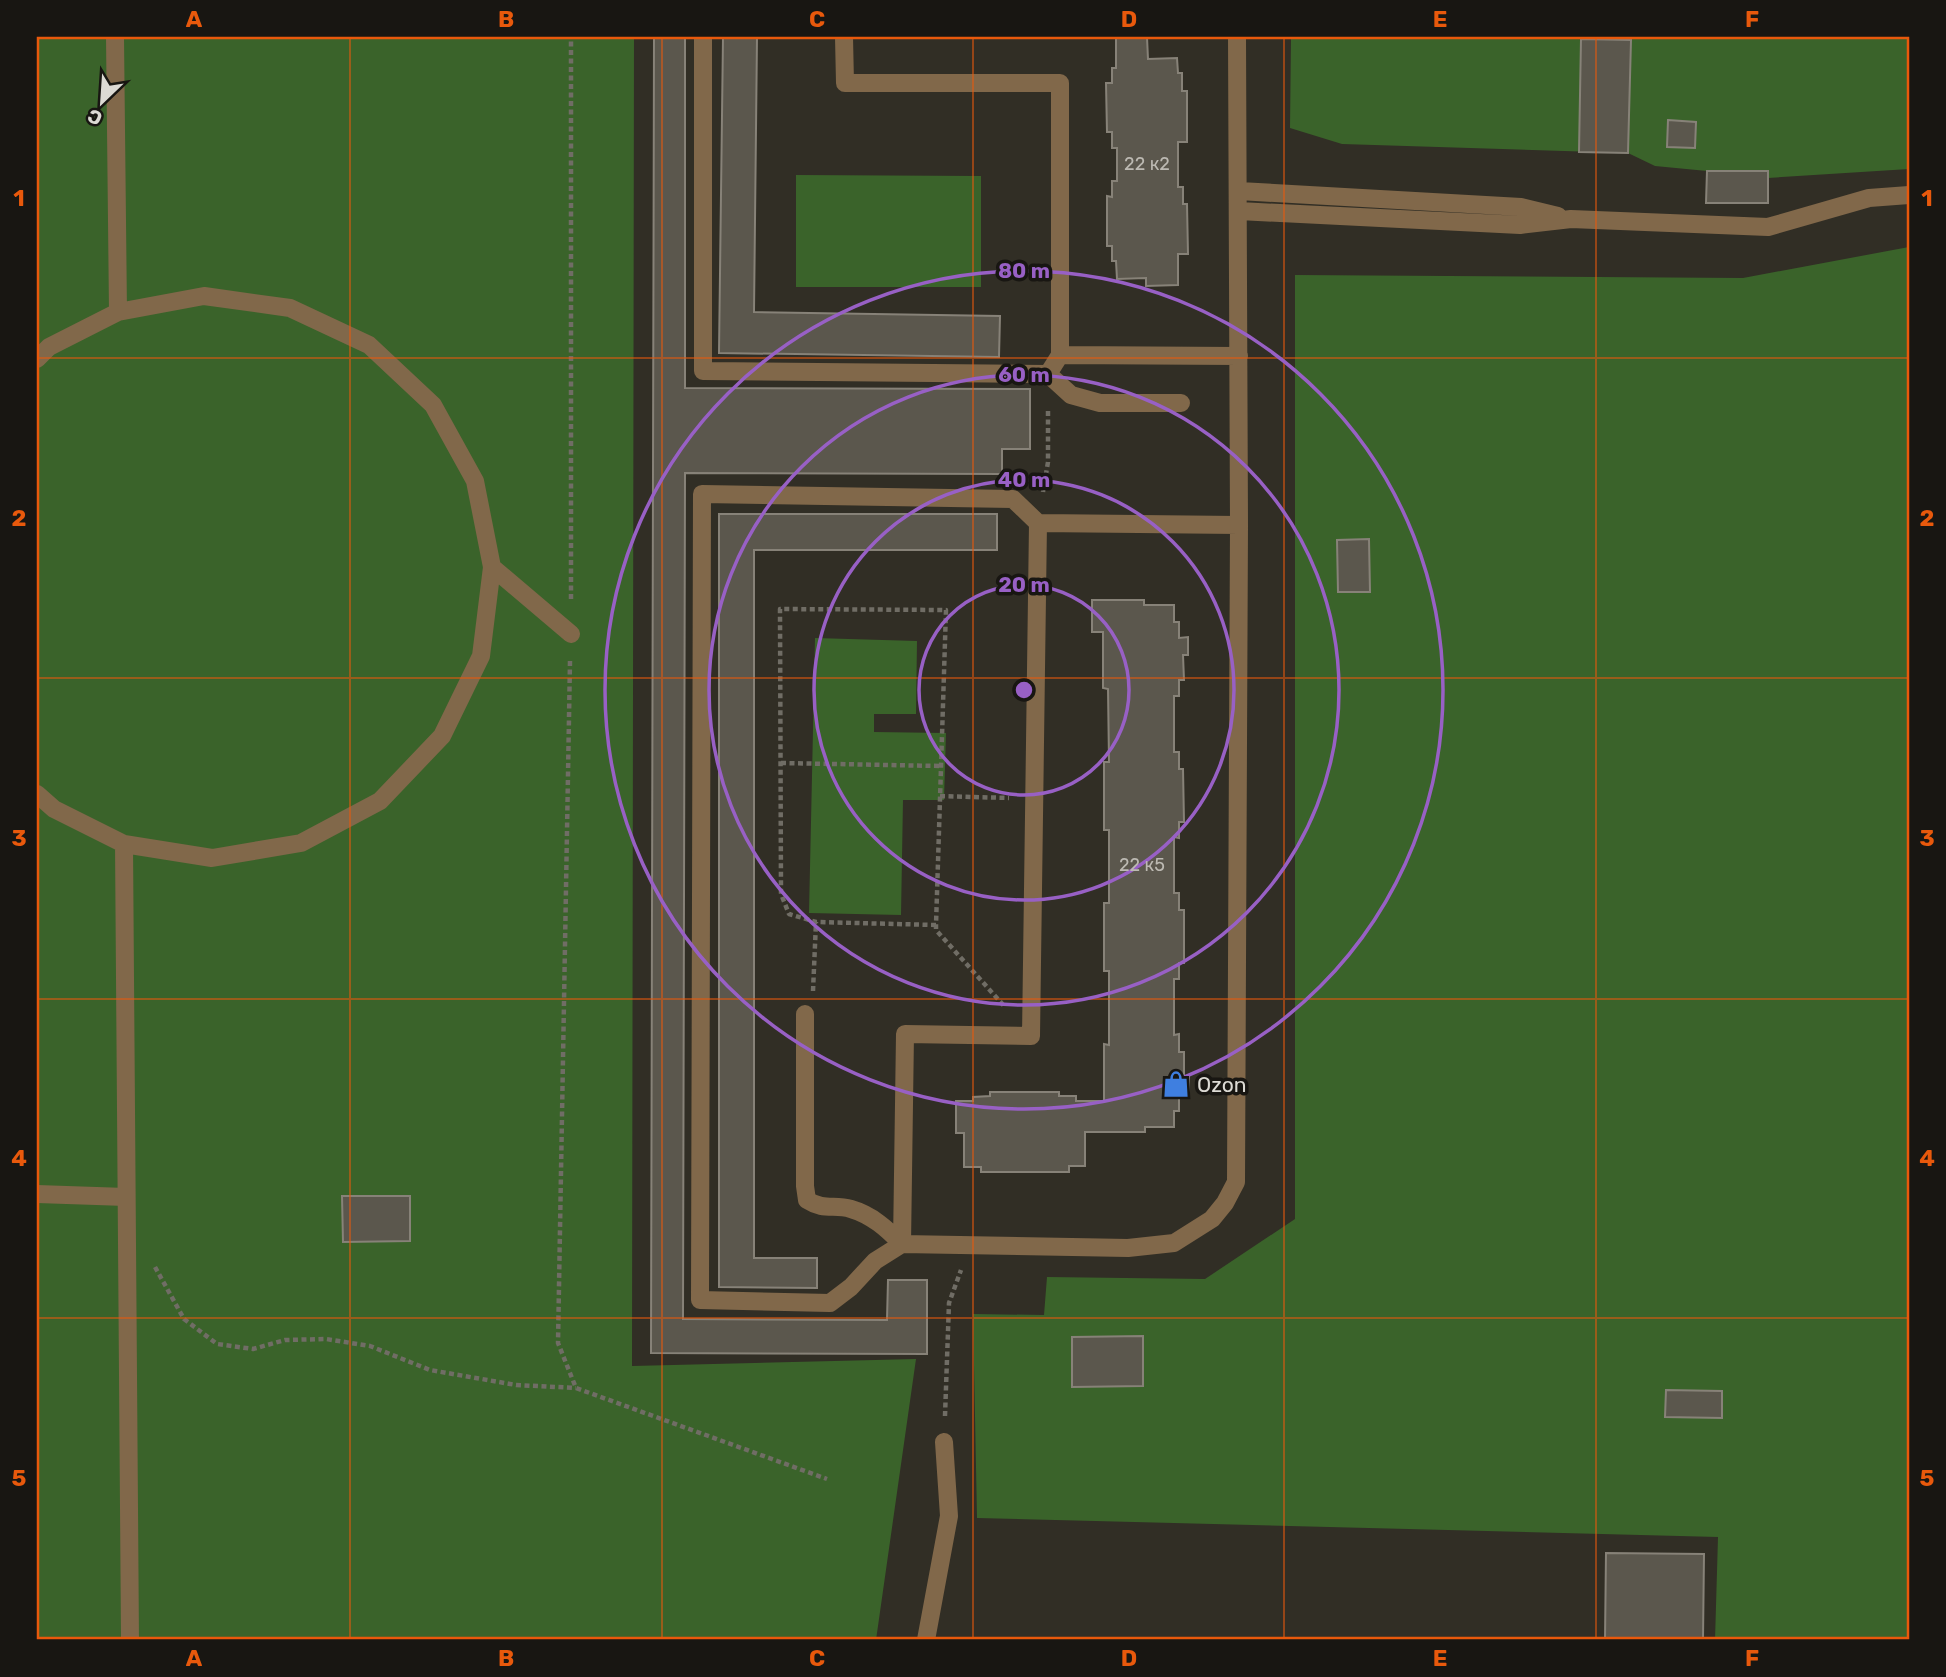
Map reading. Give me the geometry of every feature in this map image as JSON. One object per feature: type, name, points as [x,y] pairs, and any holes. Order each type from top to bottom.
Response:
[{"type":"street","points":[[115,37],[118,312]]},
{"type":"street","points":[[703,37],[703,371],[1048,374],[1071,395],[1100,403],[1181,403]]},
{"type":"street","points":[[844,37],[845,83],[1060,83],[1060,355],[1048,374]]},
{"type":"street","points":[[1237,37],[1239,525],[1236,1182],[1225,1203],[1212,1219],[1174,1243],[1128,1248],[902,1244],[875,1261],[851,1287],[830,1303],[700,1300],[702,494],[1013,499],[1038,523],[1239,525]]},
{"type":"street","points":[[1238,191],[1521,207],[1571,219]]},
{"type":"street","points":[[1239,211],[1520,225],[1571,219],[1768,227],[1869,198],[1909,195]]},
{"type":"street","points":[[37,359],[49,348],[118,312],[204,296],[290,308],[369,345],[433,405],[475,481],[492,567],[481,656],[442,736],[380,802],[301,843],[212,858],[124,844],[54,809],[37,794]]},
{"type":"street","points":[[1060,355],[1239,356]]},
{"type":"street","points":[[902,1244],[905,1034],[1031,1036],[1038,523]]},
{"type":"street","points":[[492,567],[570,634]]},
{"type":"street","points":[[124,844],[130,1640]]},
{"type":"street","points":[[805,1014],[807,1200],[817,1206],[850,1208],[879,1222],[902,1244]]},
{"type":"street","points":[[37,1194],[126,1196]]},
{"type":"street","points":[[926,1640],[949,1516],[944,1442]]},
{"type":"path","points":[[572,37],[570,634],[558,1343],[576,1388]]},
{"type":"path","points":[[1038,523],[1048,462],[1048,374]]},
{"type":"path","points":[[936,925],[816,922],[789,914],[781,894],[780,609],[946,610],[936,930],[1031,1036]]},
{"type":"path","points":[[781,763],[941,766]]},
{"type":"path","points":[[940,796],[1034,799]]},
{"type":"path","points":[[805,1014],[814,988],[816,922]]},
{"type":"path","points":[[944,1442],[949,1303],[969,1246]]},
{"type":"path","points":[[150,1258],[184,1319],[217,1344],[253,1349],[285,1340],[326,1339],[370,1346],[430,1370],[516,1385],[576,1388],[827,1479]]},
{"type":"green space","points":[[37,37],[634,37],[632,1366],[916,1359],[876,1640],[37,1640]]},
{"type":"green space","points":[[1291,37],[1909,37],[1909,169],[1768,178],[1768,171],[1707,171],[1655,166],[1628,153],[1342,144],[1290,128]]},
{"type":"green space","points":[[796,175],[981,176],[981,287],[796,287]]},
{"type":"green space","points":[[1909,247],[1909,1640],[1715,1640],[1718,1537],[977,1518],[973,1314],[1044,1315],[1047,1277],[1205,1279],[1295,1219],[1295,275],[1743,278]]},
{"type":"green space","points":[[815,638],[917,641],[916,714],[874,714],[874,732],[946,733],[944,800],[903,800],[901,915],[809,913]]},
{"type":"building","points":[[654,37],[685,37],[685,388],[1030,389],[1030,449],[1002,449],[1002,474],[685,473],[683,1319],[887,1320],[888,1280],[927,1280],[927,1354],[651,1353]]},
{"type":"building","points":[[723,37],[757,37],[754,312],[1000,316],[999,357],[719,353]]},
{"type":"building","points":[[1068,37],[1147,37],[1148,59],[1177,58],[1178,73],[1182,73],[1182,91],[1187,91],[1187,142],[1178,142],[1178,187],[1183,187],[1183,204],[1187,204],[1188,254],[1178,254],[1178,285],[1146,286],[1146,278],[1117,279],[1116,261],[1112,261],[1112,246],[1107,246],[1107,196],[1112,197],[1112,181],[1117,181],[1117,148],[1112,148],[1112,132],[1107,132],[1106,83],[1112,83],[1112,68],[1116,68],[1116,38]]},
{"type":"building","points":[[1581,39],[1631,40],[1628,153],[1579,152]]},
{"type":"building","points":[[1668,120],[1696,122],[1695,148],[1667,147]]},
{"type":"building","points":[[1707,171],[1768,171],[1768,203],[1706,203]]},
{"type":"building","points":[[719,514],[997,514],[997,550],[754,550],[754,1258],[817,1258],[817,1288],[719,1287]]},
{"type":"building","points":[[1369,539],[1370,592],[1338,592],[1337,540]]},
{"type":"building","points":[[1092,600],[1144,600],[1144,605],[1174,605],[1174,622],[1179,622],[1179,638],[1188,637],[1188,655],[1183,655],[1184,680],[1179,680],[1179,696],[1174,696],[1174,752],[1179,752],[1179,769],[1183,769],[1184,822],[1179,822],[1179,838],[1174,837],[1174,893],[1179,893],[1179,910],[1184,910],[1184,963],[1179,963],[1179,979],[1174,979],[1174,1035],[1179,1034],[1179,1052],[1184,1052],[1184,1077],[1189,1077],[1189,1095],[1179,1095],[1179,1111],[1174,1111],[1174,1127],[1145,1127],[1145,1132],[1085,1132],[1085,1166],[1069,1166],[1069,1172],[981,1172],[981,1167],[964,1167],[964,1133],[956,1133],[956,1101],[973,1101],[973,1097],[990,1096],[990,1092],[1059,1092],[1059,1096],[1076,1096],[1076,1101],[1104,1101],[1104,1044],[1109,1045],[1109,971],[1104,971],[1104,903],[1109,903],[1109,830],[1104,830],[1104,762],[1109,762],[1108,689],[1103,688],[1103,632],[1092,632]]},
{"type":"building","points":[[342,1196],[410,1196],[410,1241],[343,1242]]},
{"type":"building","points":[[1143,1336],[1143,1386],[1072,1387],[1072,1337]]},
{"type":"building","points":[[1666,1390],[1722,1391],[1722,1418],[1665,1417]]},
{"type":"building","points":[[1606,1553],[1704,1554],[1703,1640],[1605,1640]]},
{"type":"place","name":"Ozon","points":[[1176,1084]]}]
